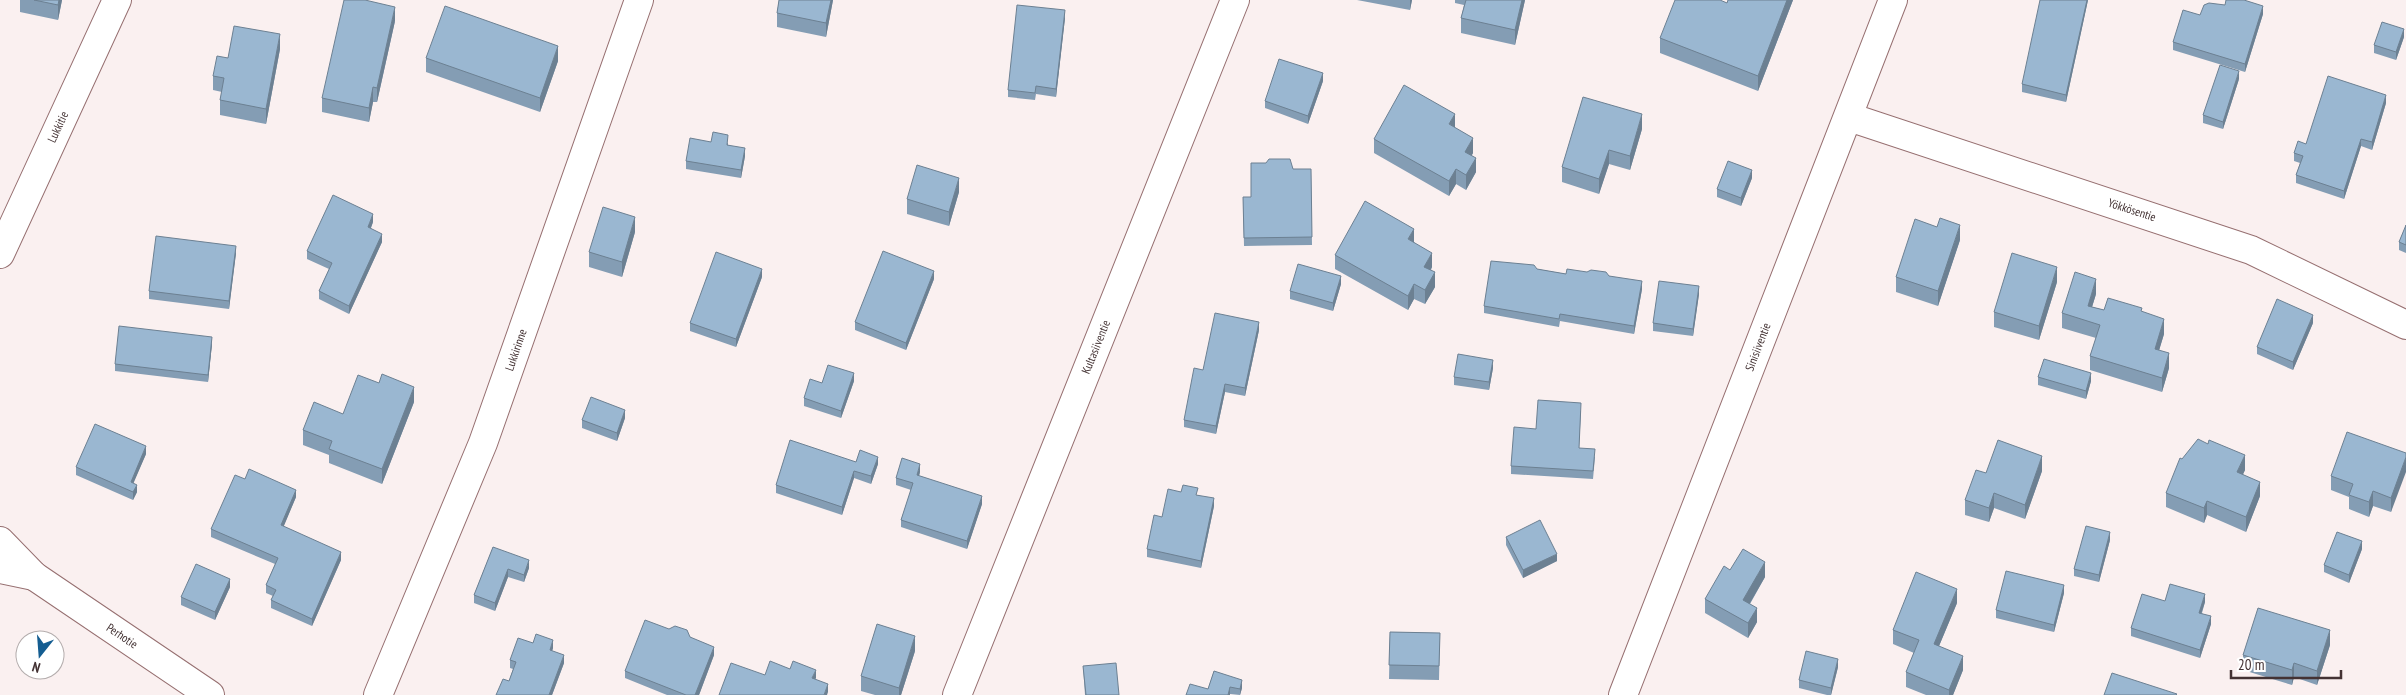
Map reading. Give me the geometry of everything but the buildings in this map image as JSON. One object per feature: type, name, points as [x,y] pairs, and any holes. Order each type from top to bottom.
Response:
[{"type":"street","name":"Lukkitie","points":[[0,254],[117,0]]},
{"type":"street","name":"Lukkirinne","points":[[378,695],[484,443],[639,0]]},
{"type":"street","name":"Kultasiiventie","points":[[957,695],[1235,0]]},
{"type":"street","name":"Sinisiiventie","points":[[1623,695],[1893,0]]},
{"type":"street","name":"Yökkösentie","points":[[1849,117],[2251,250],[2406,325]]},
{"type":"street","name":"Perhotie","points":[[0,541],[34,576],[210,695]]},
{"type":"street","name":"Perhotie","points":[[0,569],[34,576]]}]
